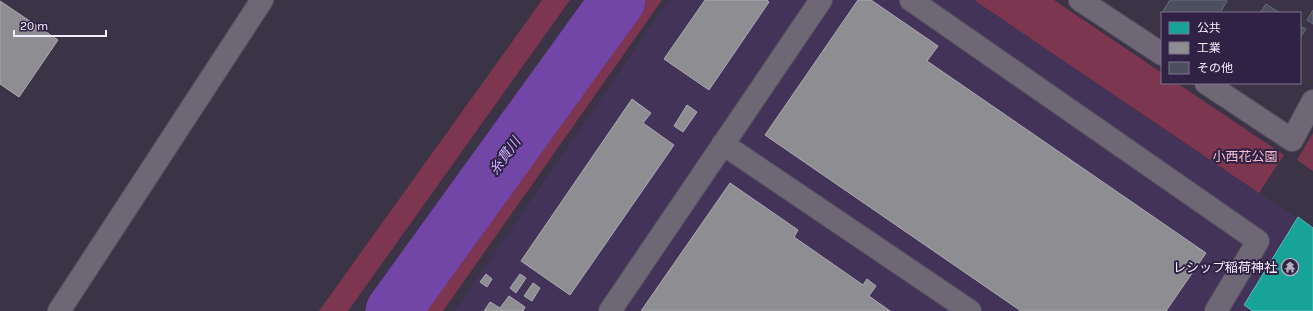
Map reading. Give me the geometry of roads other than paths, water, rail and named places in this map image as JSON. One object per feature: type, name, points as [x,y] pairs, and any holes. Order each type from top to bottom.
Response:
[{"type":"street","points":[[59,311],[262,0]]},
{"type":"street","points":[[610,311],[821,0]]},
{"type":"street","points":[[911,0],[1258,242],[1216,311]]},
{"type":"street","points":[[1080,0],[1161,53]]},
{"type":"street","points":[[1208,84],[1292,140],[1313,101]]},
{"type":"street","points":[[723,144],[970,311]]},
{"type":"waterway","name":"糸貫川","points":[[393,311],[618,0]]},
{"type":"place","name":"レシップ稲荷神社","points":[[1290,267]]},
{"type":"park label","name":"小西花公園","points":[[1245,156]]}]
